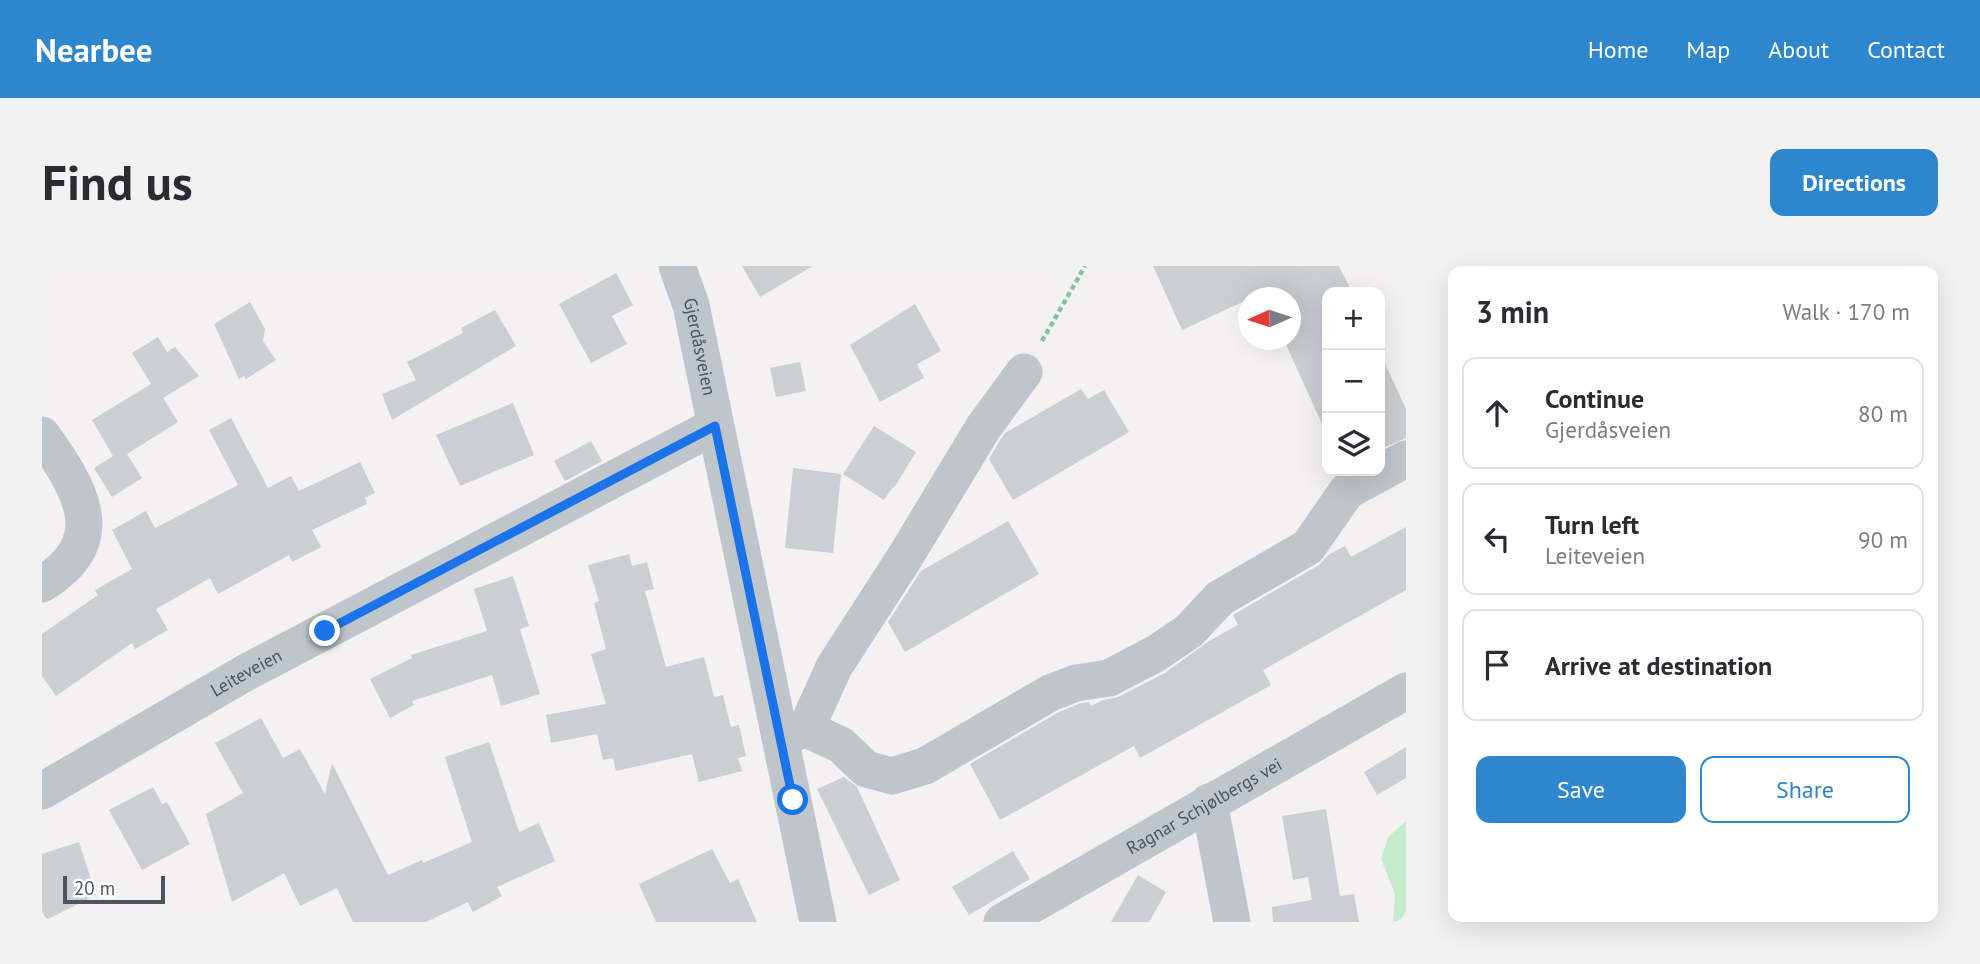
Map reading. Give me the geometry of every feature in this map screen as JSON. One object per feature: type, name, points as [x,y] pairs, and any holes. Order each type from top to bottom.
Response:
[{"type":"street","name":"Gjerdåsveien","points":[[677,266],[691,305],[715,426],[793,733],[818,922]]},
{"type":"street","points":[[1024,372],[983,428],[793,733],[841,745],[866,769],[892,776],[925,766],[1050,693],[1076,683],[1109,678],[1155,654],[1189,631],[1220,598],[1308,547],[1347,491],[1406,459]]},
{"type":"street","name":"Leiteveien","points":[[42,791],[245,673],[715,426]]},
{"type":"street","points":[[42,435],[64,467],[83,503],[85,529],[75,554],[52,578],[42,583]]},
{"type":"street","name":"Ragnar Schjølbergs vei","points":[[1002,922],[1406,691]]},
{"type":"street","points":[[1209,802],[1232,922]]},
{"type":"path","points":[[1024,372],[1085,266]]},
{"type":"green space","points":[[1406,821],[1406,922],[1393,922],[1395,894],[1381,859],[1388,837]]},
{"type":"building","points":[[742,266],[813,266],[760,297]]},
{"type":"building","points":[[1153,266],[1339,266],[1350,287],[1322,287],[1322,424],[1289,350],[1301,350],[1301,287],[1238,287],[1238,304],[1182,330]]},
{"type":"building","points":[[616,273],[633,305],[612,316],[627,344],[591,363],[559,304]]},
{"type":"building","points":[[250,302],[265,329],[263,341],[276,360],[246,379],[244,376],[239,379],[214,324]]},
{"type":"building","points":[[915,304],[941,351],[917,364],[924,378],[880,402],[850,345]]},
{"type":"building","points":[[495,310],[516,346],[392,420],[382,394],[416,380],[407,362],[463,333],[461,328]]},
{"type":"building","points":[[158,337],[167,352],[175,347],[199,376],[163,398],[178,422],[127,454],[142,478],[112,497],[94,468],[113,456],[92,420],[151,384],[132,353]]},
{"type":"building","points":[[800,362],[806,391],[776,397],[770,368]]},
{"type":"building","points":[[1385,364],[1406,409],[1406,438],[1385,447]]},
{"type":"building","points":[[1081,389],[1088,399],[1104,390],[1129,432],[1013,500],[989,459],[1000,440],[1005,433]]},
{"type":"building","points":[[513,403],[534,455],[460,486],[436,435]]},
{"type":"building","points":[[231,418],[268,488],[291,476],[299,491],[360,462],[375,493],[365,498],[367,504],[312,530],[321,547],[292,562],[289,555],[218,594],[210,578],[156,609],[168,630],[135,649],[132,643],[56,696],[42,676],[42,634],[98,595],[95,590],[132,569],[112,530],[146,511],[155,528],[238,485],[209,430]]},
{"type":"building","points":[[874,426],[916,452],[884,500],[843,474]]},
{"type":"building","points":[[591,441],[602,461],[565,481],[554,461]]},
{"type":"building","points":[[793,468],[841,474],[833,553],[785,548]]},
{"type":"building","points":[[1008,521],[1039,574],[905,652],[888,622],[921,571]]},
{"type":"building","points":[[1406,527],[1406,590],[1263,670],[1271,685],[1140,758],[1134,746],[1000,820],[970,764],[1059,712],[1081,703],[1089,702],[1091,706],[1118,697],[1165,673],[1209,641],[1238,625],[1233,615],[1319,565],[1328,555],[1345,546],[1351,557]]},
{"type":"building","points":[[629,554],[632,566],[647,562],[654,589],[645,591],[666,667],[704,657],[714,697],[723,695],[731,727],[739,725],[746,756],[738,758],[742,771],[699,782],[692,754],[616,771],[613,758],[603,760],[597,734],[551,743],[546,715],[606,704],[591,654],[606,649],[594,603],[599,601],[588,565]]},
{"type":"building","points":[[513,576],[529,626],[520,629],[540,694],[501,706],[492,675],[412,701],[414,705],[390,718],[370,679],[412,658],[411,655],[487,631],[474,589]]},
{"type":"building","points":[[261,718],[283,758],[300,749],[325,794],[332,763],[388,875],[472,842],[445,757],[489,742],[519,832],[539,823],[555,861],[497,887],[502,896],[473,912],[468,902],[426,922],[353,922],[337,888],[300,906],[284,873],[232,902],[206,814],[243,793],[215,743]]},
{"type":"building","points":[[1406,747],[1406,778],[1377,795],[1364,772]]},
{"type":"building","points":[[844,777],[857,787],[900,880],[869,895],[817,789]]},
{"type":"building","points":[[153,787],[162,804],[167,802],[190,844],[142,870],[109,810]]},
{"type":"building","points":[[1326,809],[1340,896],[1354,894],[1359,922],[1273,922],[1272,907],[1312,900],[1308,877],[1293,880],[1282,816]]},
{"type":"building","points":[[79,842],[96,895],[42,922],[42,854]]},
{"type":"building","points":[[712,849],[730,883],[738,879],[757,922],[656,922],[639,884]]},
{"type":"building","points":[[1013,851],[1030,879],[969,915],[952,887]]},
{"type":"building","points":[[1138,875],[1166,892],[1149,922],[1111,922]]},
{"type":"route","points":[[325,631],[715,426],[793,800]]}]
